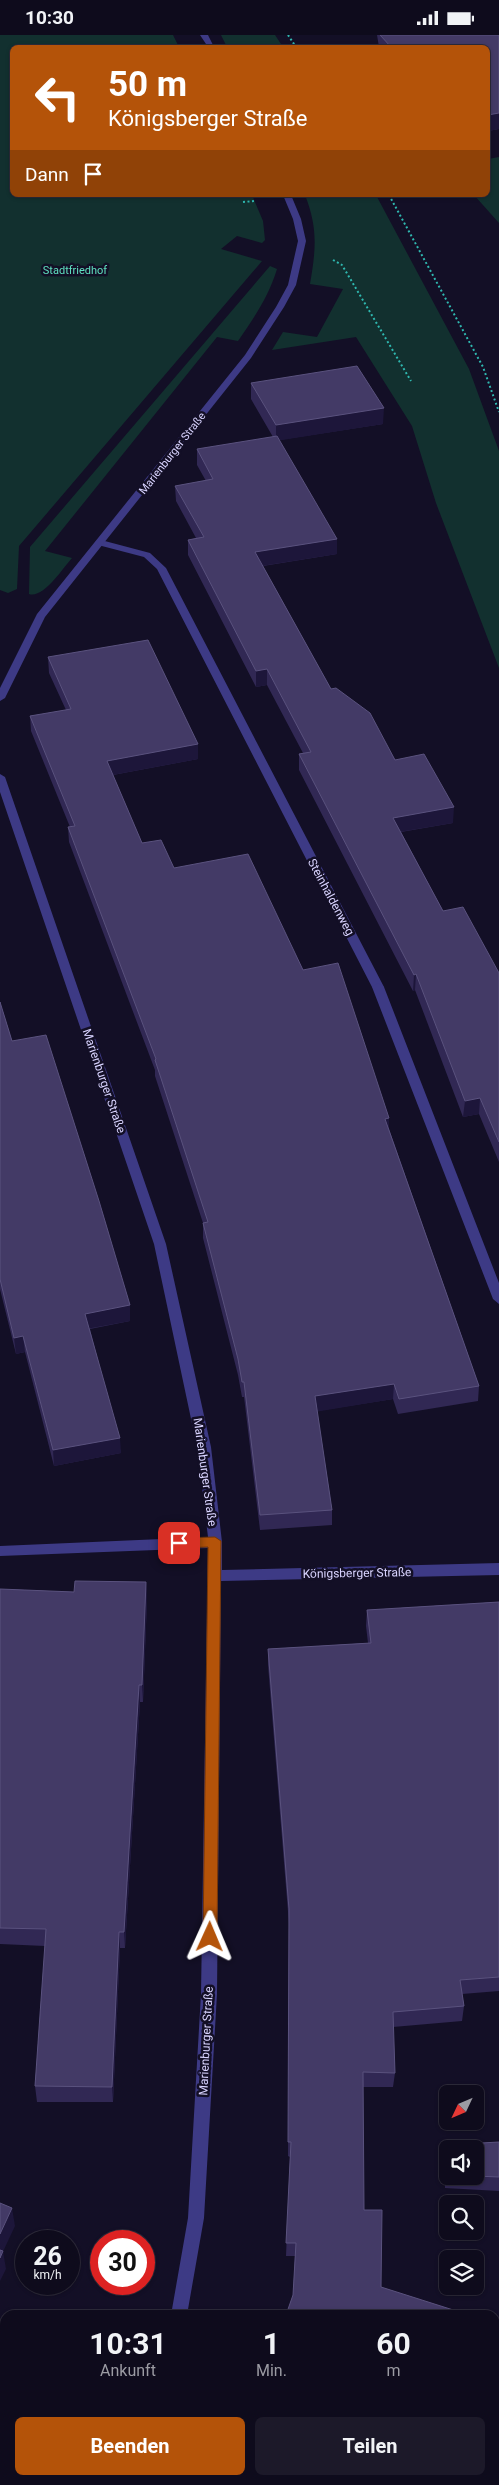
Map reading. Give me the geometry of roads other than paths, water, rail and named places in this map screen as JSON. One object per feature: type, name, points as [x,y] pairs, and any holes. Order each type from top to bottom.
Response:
[{"type":"street","name":"Marienburger Straße","points":[[0,698],[40,616],[101,543],[266,330],[292,285],[302,241],[297,219],[288,197]]},
{"type":"street","name":"Steinhaldenweg","points":[[101,543],[147,555],[160,568],[378,987],[499,1299]]},
{"type":"street","name":"Marienburger Straße","points":[[0,777],[160,1244],[204,1447],[215,1541],[209,1994],[196,2217],[181,2310]]},
{"type":"street","points":[[0,1551],[215,1541]]},
{"type":"street","name":"Königsberger Straße","points":[[214,1577],[499,1569]]},
{"type":"park label","name":"Stadtfriedhof","points":[[75,270]]}]
